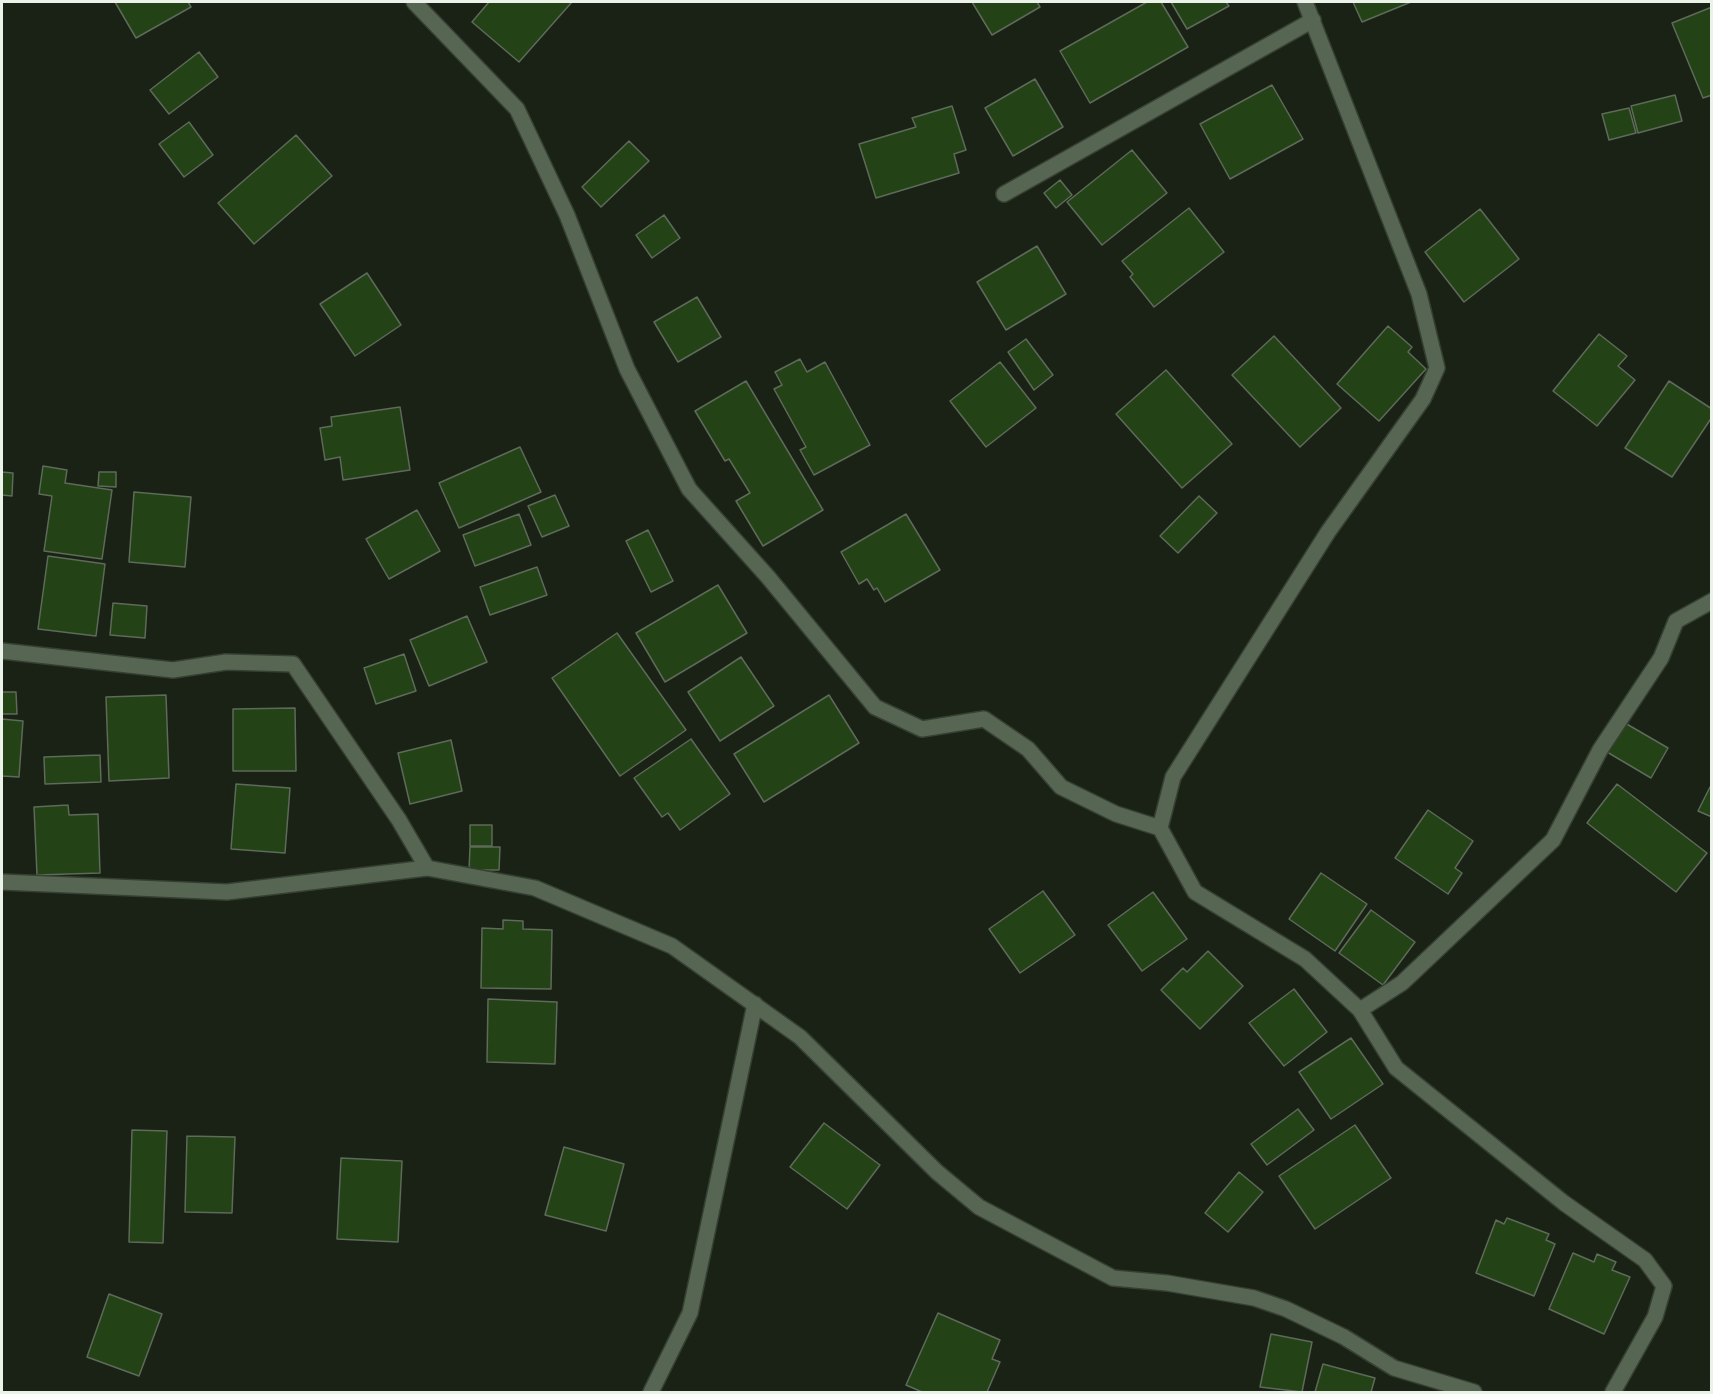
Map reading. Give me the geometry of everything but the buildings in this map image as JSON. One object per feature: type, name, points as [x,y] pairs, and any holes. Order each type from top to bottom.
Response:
[{"type":"street","points":[[414,2],[517,109],[567,215],[627,369],[689,489],[768,577],[874,707],[922,729],[984,719],[1028,749],[1061,787],[1116,814],[1160,828],[1196,892],[1305,959],[1360,1010],[1396,1068],[1564,1203],[1645,1260],[1664,1286],[1655,1317],[1613,1392]]},
{"type":"street","points":[[1160,828],[1173,777],[1328,532],[1423,399],[1437,368],[1419,294],[1305,2]]},
{"type":"street","points":[[1004,194],[1313,20]]},
{"type":"street","points":[[1360,1010],[1402,983],[1553,840],[1600,750],[1661,658],[1676,621],[1712,601]]},
{"type":"street","points":[[2,651],[173,670],[226,662],[293,664],[399,820],[427,868]]},
{"type":"street","points":[[2,882],[227,892],[427,868],[535,888],[672,946],[800,1037],[938,1172],[980,1207],[1046,1245],[1113,1278],[1167,1283],[1243,1296],[1286,1309],[1344,1337],[1394,1368],[1474,1392]]},
{"type":"street","points":[[651,1392],[690,1313],[755,1004]]}]
